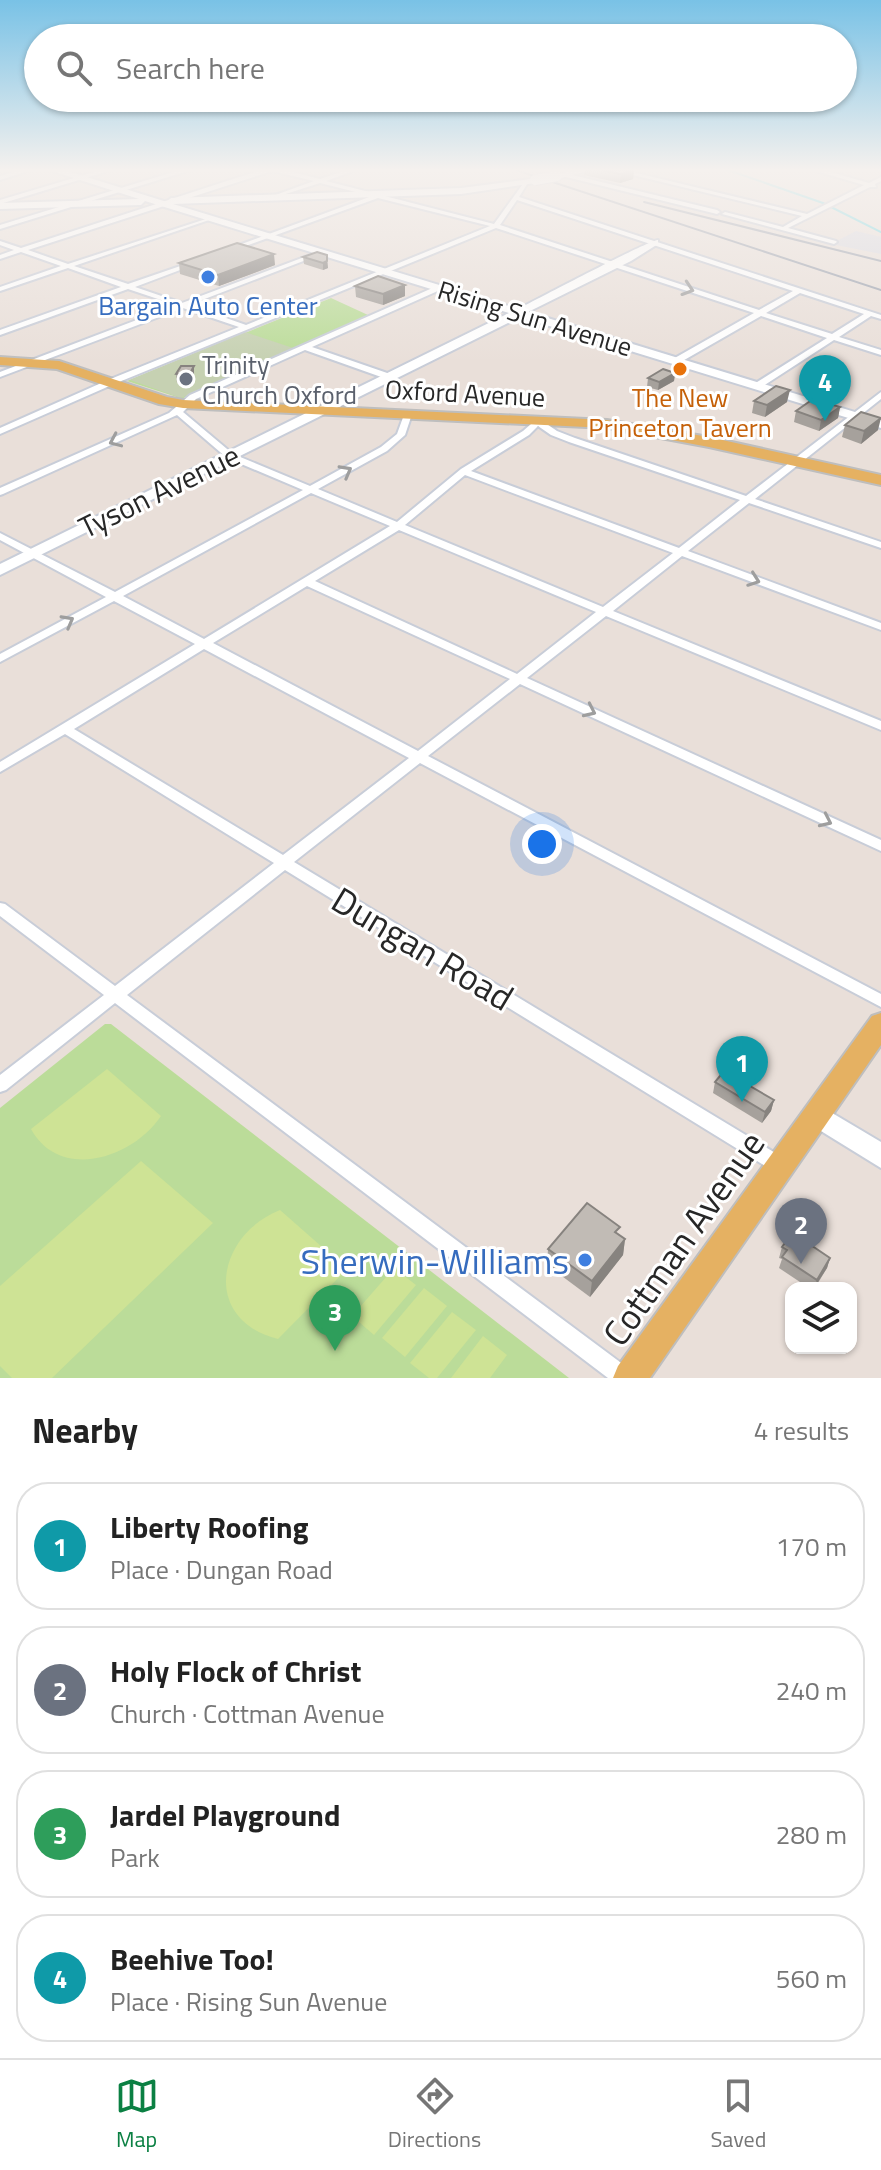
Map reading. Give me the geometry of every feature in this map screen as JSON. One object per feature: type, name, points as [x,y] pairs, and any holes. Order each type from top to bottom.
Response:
[{"type":"main road","name":"Oxford Avenue","points":[[0,361],[59,365],[164,401],[183,404],[607,424],[881,480]]},
{"type":"main road","name":"Cottman Avenue","points":[[628,1378],[881,1024]]},
{"type":"street","points":[[0,257],[70,233]]},
{"type":"street","points":[[0,289],[164,233]]},
{"type":"street","name":"Rising Sun Avenue","points":[[260,233],[881,424]]},
{"type":"street","points":[[221,253],[276,233]]},
{"type":"street","points":[[0,431],[111,382],[478,233]]},
{"type":"street","points":[[518,233],[881,353]]},
{"type":"street","points":[[627,233],[881,317]]},
{"type":"street","points":[[794,233],[834,242]]},
{"type":"street","name":"Tyson Avenue","points":[[0,561],[29,551],[317,411],[614,265],[654,242]]},
{"type":"street","points":[[0,243],[246,327]]},
{"type":"street","points":[[0,375],[320,253]]},
{"type":"street","points":[[0,333],[207,258]]},
{"type":"street","points":[[0,492],[172,415],[183,404],[211,389],[437,288]]},
{"type":"street","points":[[676,361],[800,290]]},
{"type":"street","points":[[757,386],[871,313]]},
{"type":"street","points":[[304,347],[387,376]]},
{"type":"street","points":[[0,1085],[881,395]]},
{"type":"street","points":[[183,404],[179,412],[182,416],[226,454],[881,726]]},
{"type":"street","points":[[0,659],[391,444],[401,435],[408,414]]},
{"type":"street","points":[[0,768],[399,525],[464,471],[526,433],[538,421],[554,433],[881,545]]},
{"type":"street","points":[[464,471],[881,627]]},
{"type":"street","points":[[0,536],[881,1001]]},
{"type":"street","name":"Tyson Avenue","points":[[0,570],[29,551]]},
{"type":"street","points":[[308,582],[881,846]]},
{"type":"street","name":"Dungan Road","points":[[65,729],[781,1166]]},
{"type":"street","points":[[0,908],[628,1378]]},
{"type":"street","points":[[817,1115],[881,1156]]},
{"type":"shaded area","points":[[852,233],[866,233],[881,237],[881,254],[831,244]]},
{"type":"green space","points":[[331,298],[368,315],[183,399],[127,381]]},
{"type":"green space","points":[[245,332],[293,348],[181,398],[130,380]]},
{"type":"green space","points":[[105,1024],[111,1024],[569,1378],[0,1378],[0,1108]]},
{"type":"green space","points":[[107,1069],[161,1116],[149,1131],[115,1153],[96,1158],[77,1159],[60,1155],[44,1145],[31,1129]]},
{"type":"green space","points":[[141,1161],[213,1223],[52,1378],[12,1378],[0,1366],[0,1286]]},
{"type":"green space","points":[[280,1210],[347,1269],[278,1339],[254,1329],[237,1314],[228,1297],[226,1277],[231,1257],[242,1238],[258,1222]]},
{"type":"green space","points":[[394,1268],[416,1285],[374,1335],[352,1316]]},
{"type":"green space","points":[[424,1288],[447,1306],[405,1357],[382,1338]]},
{"type":"green space","points":[[452,1312],[476,1330],[437,1378],[429,1378],[410,1363]]},
{"type":"green space","points":[[483,1336],[507,1355],[490,1378],[451,1378]]},
{"type":"building","points":[[237,243],[274,254],[218,275],[179,263]]},
{"type":"building","points":[[317,252],[327,255],[327,261],[323,263],[303,257]]},
{"type":"building","points":[[378,276],[405,285],[383,294],[355,286]]},
{"type":"building","points":[[181,366],[194,366],[189,375],[176,374]]},
{"type":"building","points":[[663,369],[675,373],[659,382],[648,378]]},
{"type":"building","points":[[776,386],[790,390],[767,405],[754,401]]},
{"type":"building","points":[[813,399],[840,407],[821,420],[796,411]]},
{"type":"building","points":[[861,412],[881,418],[864,431],[845,425]]},
{"type":"building","points":[[724,1071],[774,1100],[765,1112],[715,1082]]},
{"type":"building","name":"Sherwin-Williams","points":[[587,1203],[620,1227],[615,1232],[625,1239],[592,1281],[548,1249]]},
{"type":"building","points":[[796,1235],[830,1258],[817,1280],[782,1257],[787,1250],[782,1247],[788,1239],[792,1242]]},
{"type":"railway","points":[[709,233],[881,290]]},
{"type":"railway","points":[[770,233],[881,261]]},
{"type":"place","name":"Bargain Auto Center","points":[[208,277]]},
{"type":"place","name":"The New Princeton Tavern","points":[[680,369]]},
{"type":"place","name":"Trinity Church Oxford","points":[[186,379]]},
{"type":"place","name":"Beehive Too!","points":[[825,421]]},
{"type":"place","name":"Liberty Roofing","points":[[742,1102]]},
{"type":"place","name":"Sherwin-Williams","points":[[585,1260]]},
{"type":"place","name":"Holy Flock of Christ","points":[[801,1264]]},
{"type":"place","name":"Jardel Playground","points":[[335,1351]]}]
